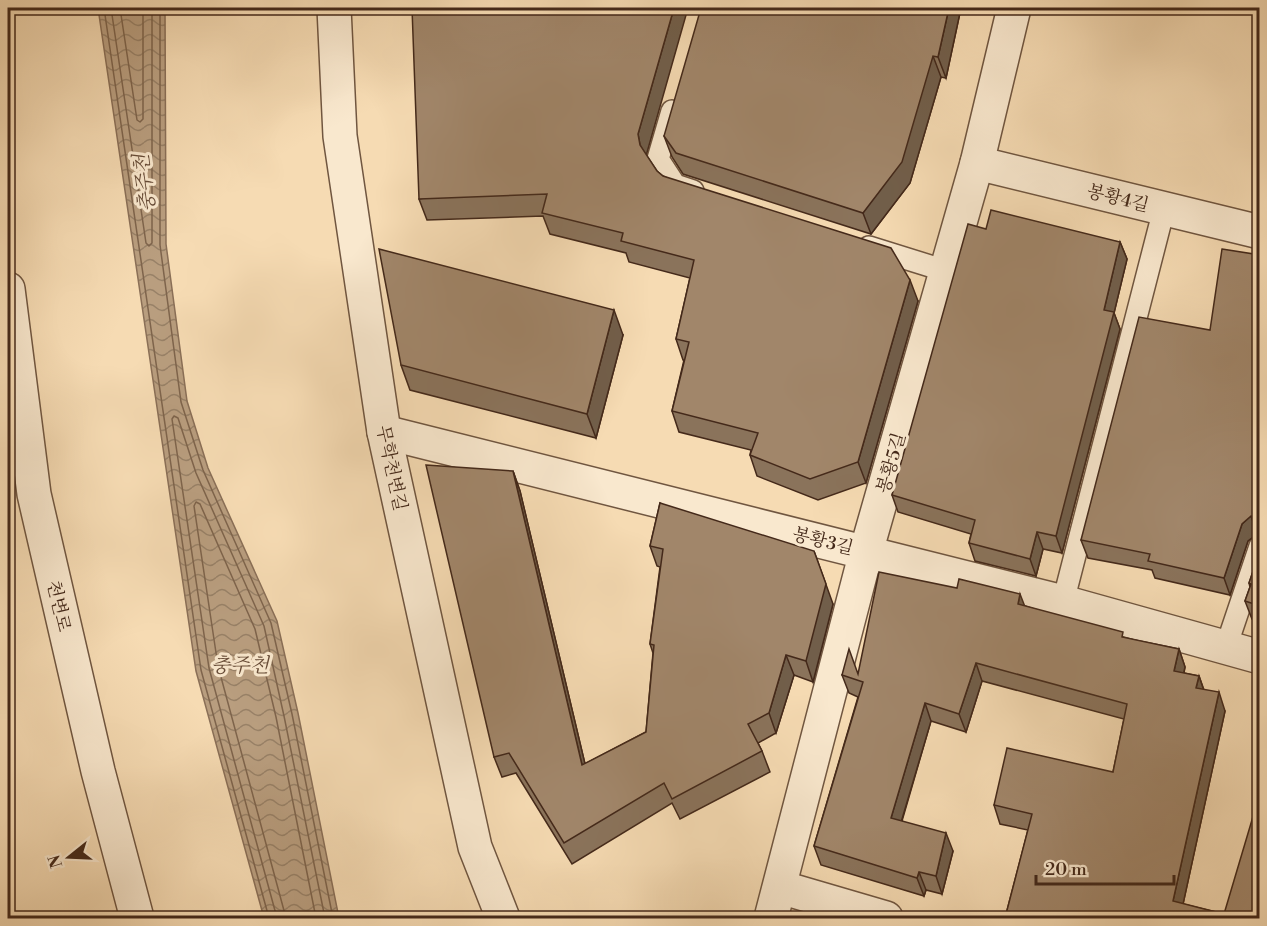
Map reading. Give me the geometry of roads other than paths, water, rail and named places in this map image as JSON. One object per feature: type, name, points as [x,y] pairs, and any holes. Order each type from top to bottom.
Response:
[{"type":"street","name":"무학천변길","points":[[334,8],[340,136],[384,432],[475,847],[503,918]]},
{"type":"street","name":"봉황5길","points":[[771,918],[866,552],[977,164],[1014,8]]},
{"type":"street","name":"봉황4길","points":[[977,164],[1260,232]]},
{"type":"street","name":"천변로","points":[[8,289],[34,494],[98,771],[137,918]]},
{"type":"street","name":"봉황3길","points":[[384,432],[1063,602],[1260,657]]},
{"type":"street","points":[[780,887],[886,918]]},
{"type":"lane","points":[[676,94],[658,159],[675,185],[709,196]]},
{"type":"lane","points":[[1063,602],[1164,209]]},
{"type":"lane","points":[[855,243],[946,271]]},
{"type":"lane","points":[[1226,647],[1260,546]]},
{"type":"water","name":"충주천","points":[[98,8],[165,8],[166,244],[187,401],[208,468],[277,621],[339,918],[264,918],[196,671]]}]
